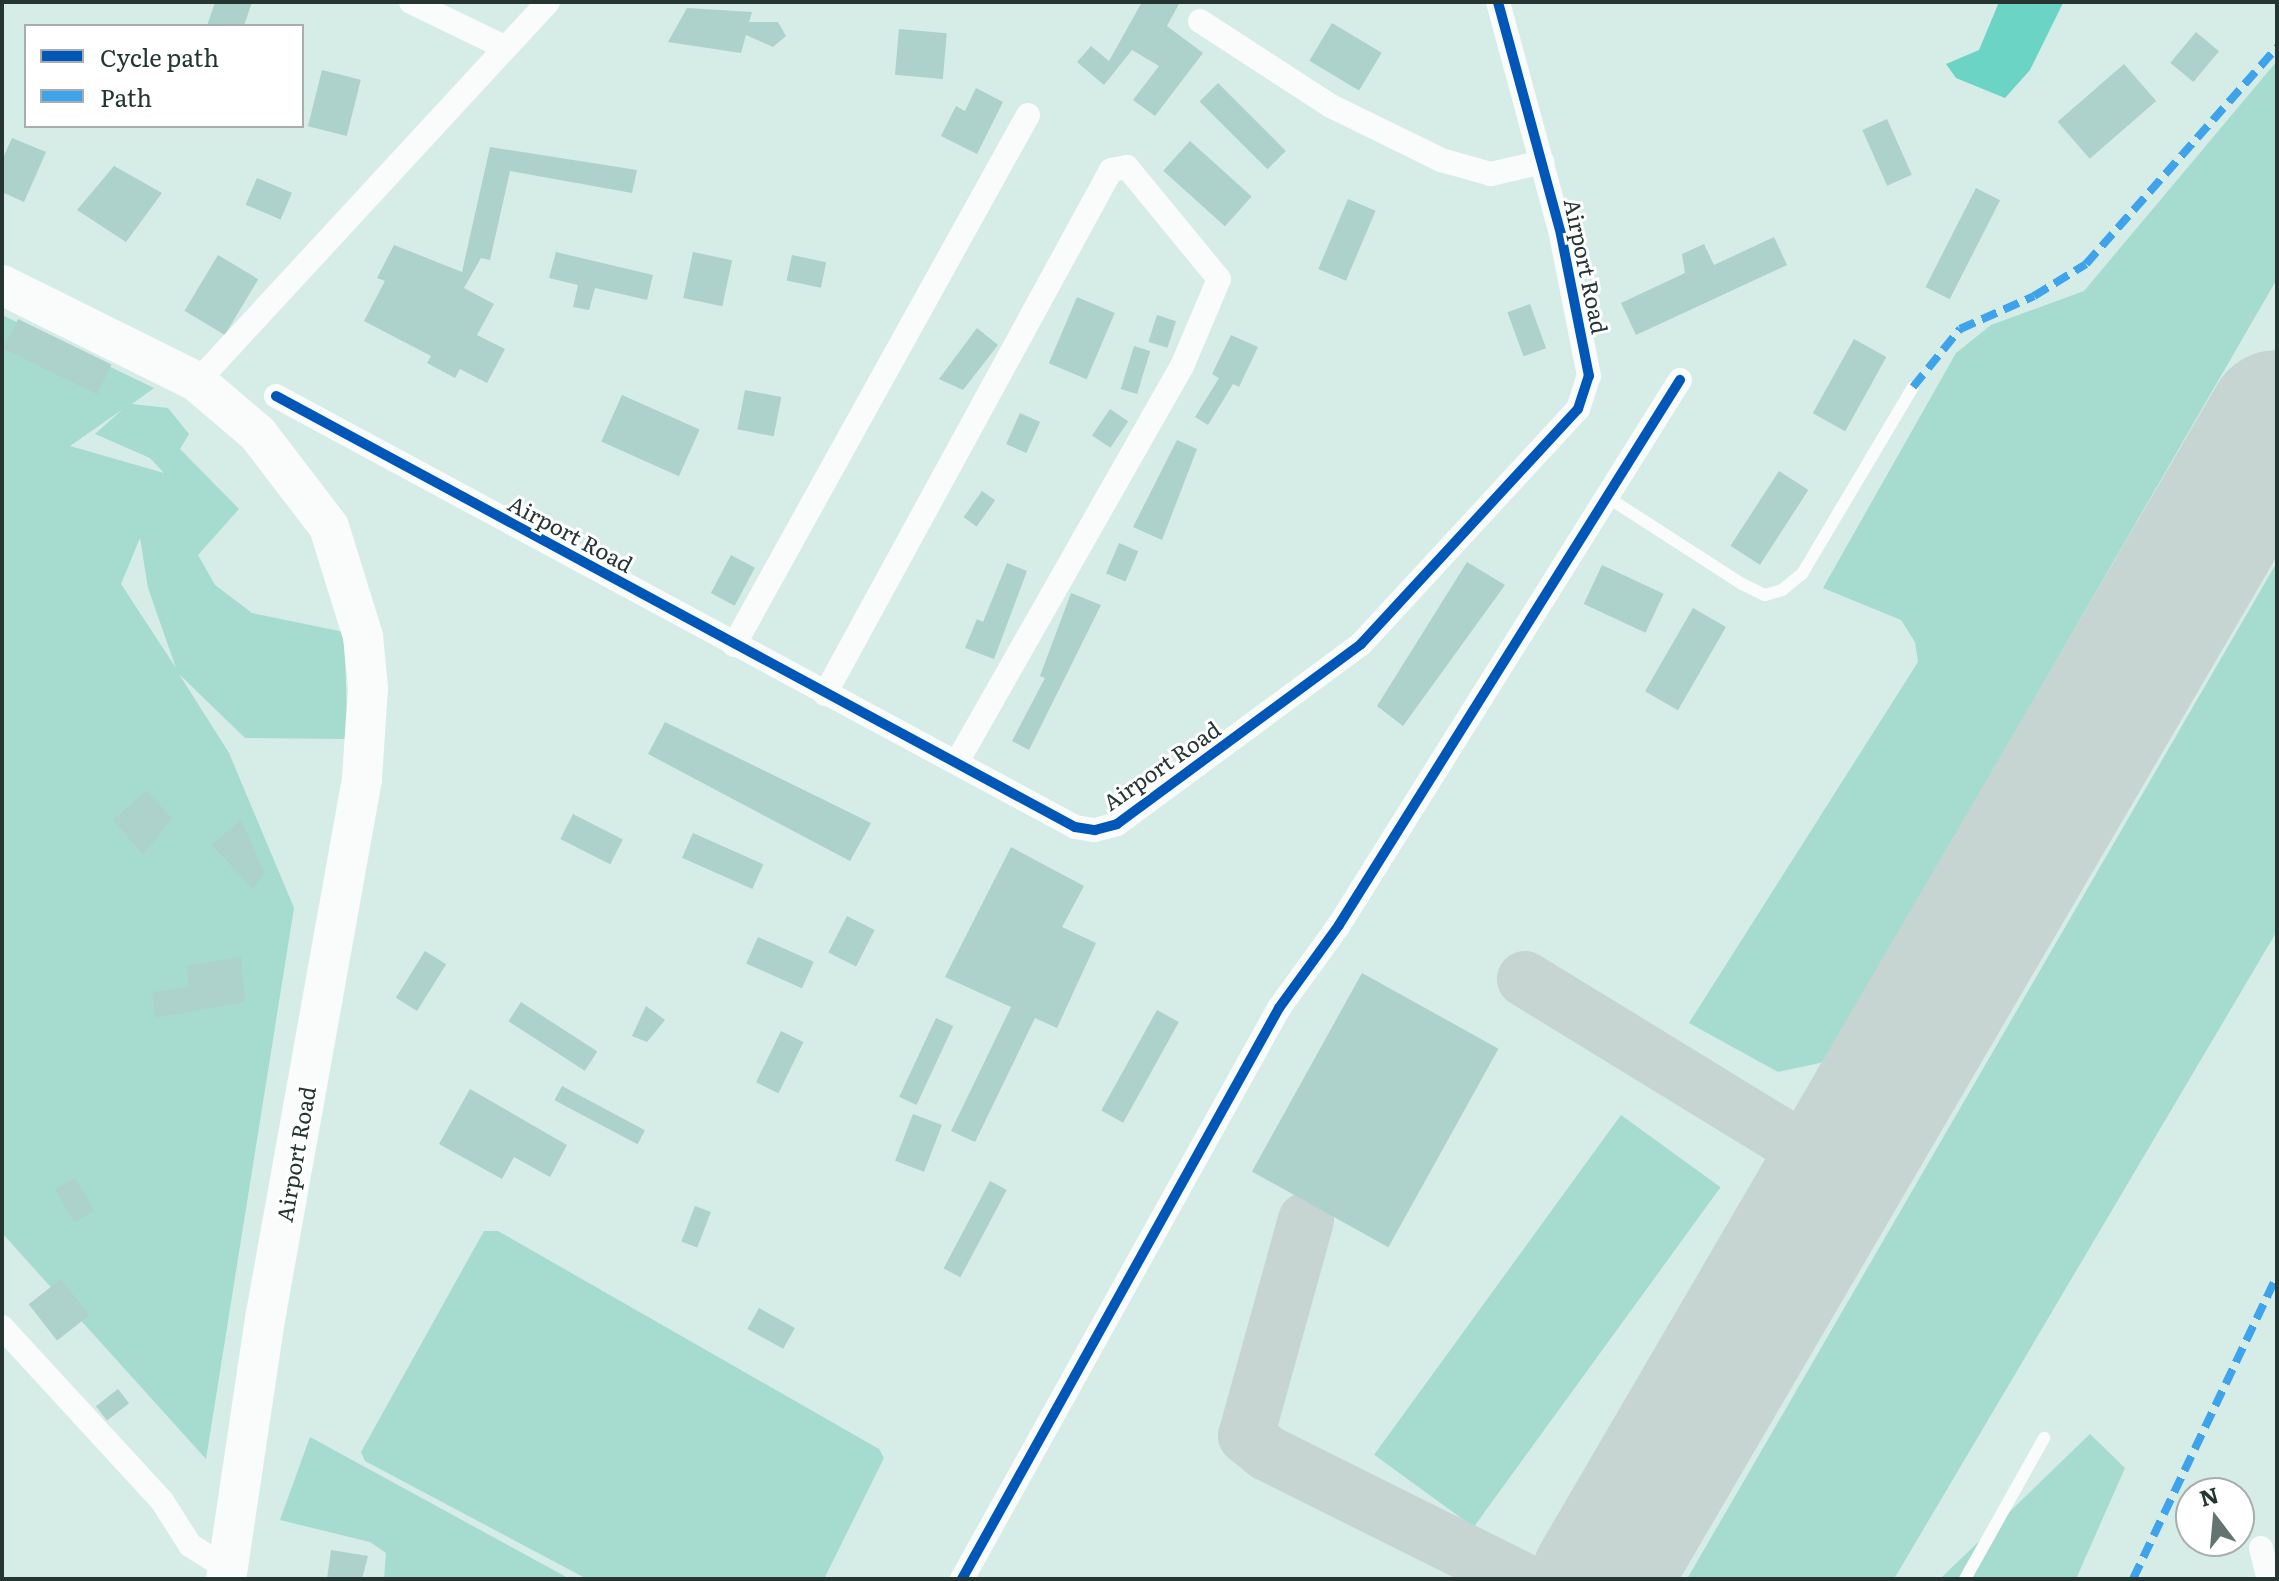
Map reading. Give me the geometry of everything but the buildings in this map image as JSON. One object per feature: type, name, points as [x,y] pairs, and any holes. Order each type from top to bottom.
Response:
[{"type":"highway","name":"Airport Road","points":[[2,285],[197,382],[286,463],[329,527],[354,593],[368,688],[362,779],[265,1319],[227,1574]]},
{"type":"street","points":[[411,2],[504,47]]},
{"type":"street","points":[[197,382],[548,2]]},
{"type":"street","name":"Airport Road","points":[[276,396],[1075,827],[1095,830],[1117,824],[1361,644],[1578,409],[1589,376],[1543,162],[1498,2]]},
{"type":"street","points":[[1200,21],[1331,106],[1441,160],[1491,174],[1543,162]]},
{"type":"street","points":[[734,645],[1028,115]]},
{"type":"street","points":[[825,694],[1111,170],[1127,167],[1219,279],[1175,379],[957,762]]},
{"type":"street","points":[[962,1579],[1279,1008],[1339,925],[1680,380]]},
{"type":"street","points":[[3,1332],[162,1501],[190,1545],[227,1574]]},
{"type":"street","points":[[2261,1548],[2269,1579]]},
{"type":"lane","points":[[1607,497],[1742,584],[1765,595],[1782,590],[1802,574],[1913,387]]},
{"type":"lane","points":[[1965,1579],[2044,1438]]},
{"type":"shaded area","points":[[1999,2],[2063,3],[2030,70],[2005,98],[1956,78],[1946,64],[1979,50]]},
{"type":"shaded area","points":[[2277,61],[2277,279],[1824,1062],[1778,1072],[1689,1023],[1918,662],[1915,642],[1901,620],[1823,588],[1956,353],[1991,325],[2084,291]]},
{"type":"shaded area","points":[[2,315],[154,388],[132,404],[168,408],[189,434],[180,449],[239,509],[198,555],[215,585],[252,613],[344,632],[348,739],[245,738],[179,674],[229,753],[294,908],[206,1459],[2,1233]],"holes":[[[123,409],[95,434],[150,458],[164,473],[70,446]],[[140,538],[148,588],[176,668],[121,584]]]},
{"type":"shaded area","points":[[2277,562],[2277,931],[1894,1579],[1687,1579]]},
{"type":"shaded area","points":[[1621,1115],[1721,1187],[1474,1527],[1374,1455]]},
{"type":"shaded area","points":[[484,1231],[498,1231],[879,1449],[884,1458],[824,1579],[587,1579],[365,1461],[361,1452]]},
{"type":"shaded area","points":[[2090,1434],[2125,1468],[2076,1579],[1940,1579]]},
{"type":"shaded area","points":[[310,1437],[570,1579],[384,1579],[386,1553],[370,1542],[280,1520]]},
{"type":"taxiway","points":[[1525,979],[1816,1157],[1827,1189]]},
{"type":"taxiway","points":[[1306,1220],[1246,1436],[1267,1453],[1520,1579]]},
{"type":"runway","points":[[1600,1579],[2277,419]]},
{"type":"marked path","points":[[1913,387],[1960,329],[2034,296],[2086,264],[2277,47]]},
{"type":"marked path","points":[[2133,1579],[2277,1276]]},
{"type":"cycle path","points":[[276,396],[1075,827],[1095,830],[1117,824],[1361,644],[1578,409],[1589,376],[1561,234],[1498,2]]},
{"type":"cycle path","points":[[962,1579],[1279,1008],[1339,925],[1680,380]]}]
